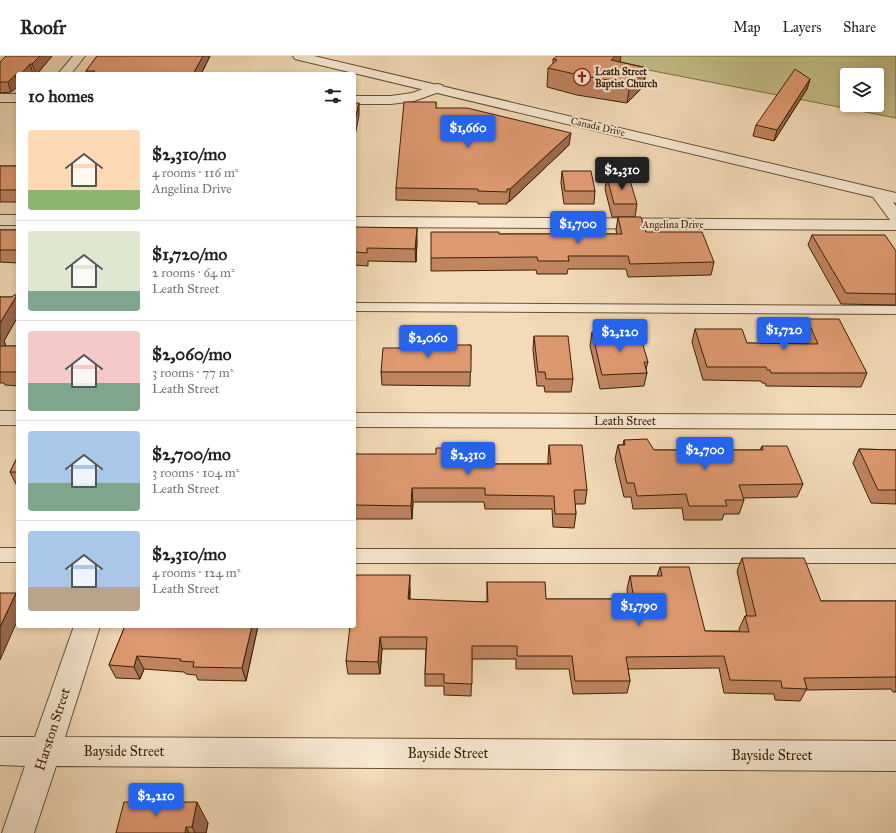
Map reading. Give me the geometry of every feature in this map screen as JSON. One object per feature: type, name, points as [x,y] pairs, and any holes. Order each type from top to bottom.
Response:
[{"type":"street","points":[[66,72],[80,56]]},
{"type":"street","name":"Canada Drive","points":[[299,56],[896,198]]},
{"type":"street","points":[[356,100],[391,100],[414,97],[437,88]]},
{"type":"street","points":[[0,98],[16,98]]},
{"type":"street","points":[[879,194],[896,217]]},
{"type":"street","points":[[0,220],[16,220]]},
{"type":"street","name":"Angelina Drive","points":[[356,222],[896,225]]},
{"type":"street","points":[[0,418],[16,418]]},
{"type":"street","name":"Leath Street","points":[[356,420],[896,422]]},
{"type":"street","name":"Harston Street","points":[[18,833],[86,628]]},
{"type":"street","name":"Bayside Street","points":[[0,751],[896,756]]},
{"type":"lane","points":[[356,307],[896,310]]},
{"type":"lane","points":[[0,555],[16,555]]},
{"type":"lane","points":[[356,556],[896,556]]},
{"type":"shaded area","points":[[576,56],[896,56],[896,118],[865,112],[884,112],[884,68],[840,68],[840,107]]},
{"type":"building","points":[[6,56],[40,56],[23,72],[16,72],[16,75],[8,82],[0,82],[0,62]]},
{"type":"building","points":[[97,56],[203,56],[194,72],[86,71]]},
{"type":"building","points":[[557,56],[615,56],[611,60],[647,68],[630,84],[548,68],[557,60],[553,59]]},
{"type":"building","points":[[795,69],[810,79],[777,130],[756,125]]},
{"type":"building","points":[[404,102],[436,102],[436,108],[467,108],[571,133],[510,189],[507,189],[507,192],[478,191],[478,189],[396,188]]},
{"type":"building","points":[[356,103],[359,103],[356,116]]},
{"type":"building","points":[[0,166],[16,166],[16,190],[0,190]]},
{"type":"building","points":[[562,171],[591,171],[595,191],[565,191]]},
{"type":"building","points":[[607,177],[629,177],[637,204],[614,204]]},
{"type":"building","points":[[618,217],[641,217],[646,232],[702,232],[714,262],[630,264],[628,256],[568,256],[569,261],[538,261],[537,257],[431,258],[431,232],[499,232],[499,234],[622,234]]},
{"type":"building","points":[[356,227],[417,228],[415,249],[367,248],[367,253],[356,252]]},
{"type":"building","points":[[0,230],[16,230],[16,250],[0,250]]},
{"type":"building","points":[[812,235],[885,235],[896,251],[896,294],[846,293]]},
{"type":"building","points":[[16,295],[0,323],[0,297],[12,297]]},
{"type":"building","points":[[807,319],[839,319],[867,373],[771,373],[766,367],[707,367],[695,329],[742,329],[747,343],[818,344]]},
{"type":"building","points":[[592,332],[639,332],[648,362],[644,362],[647,373],[602,375]]},
{"type":"building","points":[[534,336],[568,336],[573,379],[546,379],[545,372],[538,372]]},
{"type":"building","points":[[439,345],[471,345],[471,372],[381,372],[383,348],[439,348]]},
{"type":"building","points":[[0,346],[16,346],[16,372],[0,372]]},
{"type":"building","points":[[647,439],[654,450],[763,450],[762,446],[787,446],[803,484],[739,485],[744,500],[725,500],[727,506],[689,506],[686,494],[637,496],[634,483],[627,483],[618,445],[625,445],[624,440]]},
{"type":"building","points":[[448,443],[478,443],[479,464],[551,464],[549,445],[582,445],[587,490],[574,490],[576,514],[555,514],[554,496],[485,495],[485,488],[412,488],[411,506],[356,505],[356,454],[436,454],[436,448],[448,448]]},
{"type":"building","points":[[859,449],[896,450],[896,490],[878,490]]},
{"type":"building","points":[[16,460],[16,472],[10,472]]},
{"type":"building","points":[[742,558],[804,558],[821,601],[896,601],[896,677],[804,678],[807,689],[782,688],[781,681],[730,680],[724,656],[626,657],[630,681],[575,681],[572,656],[517,656],[517,646],[472,646],[472,684],[444,683],[444,674],[425,674],[427,637],[380,637],[378,662],[346,661],[350,628],[356,628],[356,575],[410,575],[408,599],[488,602],[487,582],[545,582],[546,599],[634,599],[630,576],[662,576],[660,567],[689,567],[705,631],[749,632],[745,616],[756,616]]},
{"type":"building","points":[[0,593],[16,593],[0,627]]},
{"type":"building","points":[[124,628],[252,628],[242,668],[193,667],[194,662],[180,661],[181,659],[137,656],[134,667],[109,665]]},
{"type":"building","points":[[124,802],[197,802],[192,827],[186,827],[185,833],[116,833]]},
{"type":"place","name":"Leath Street Baptist Church","points":[[582,77]]}]
